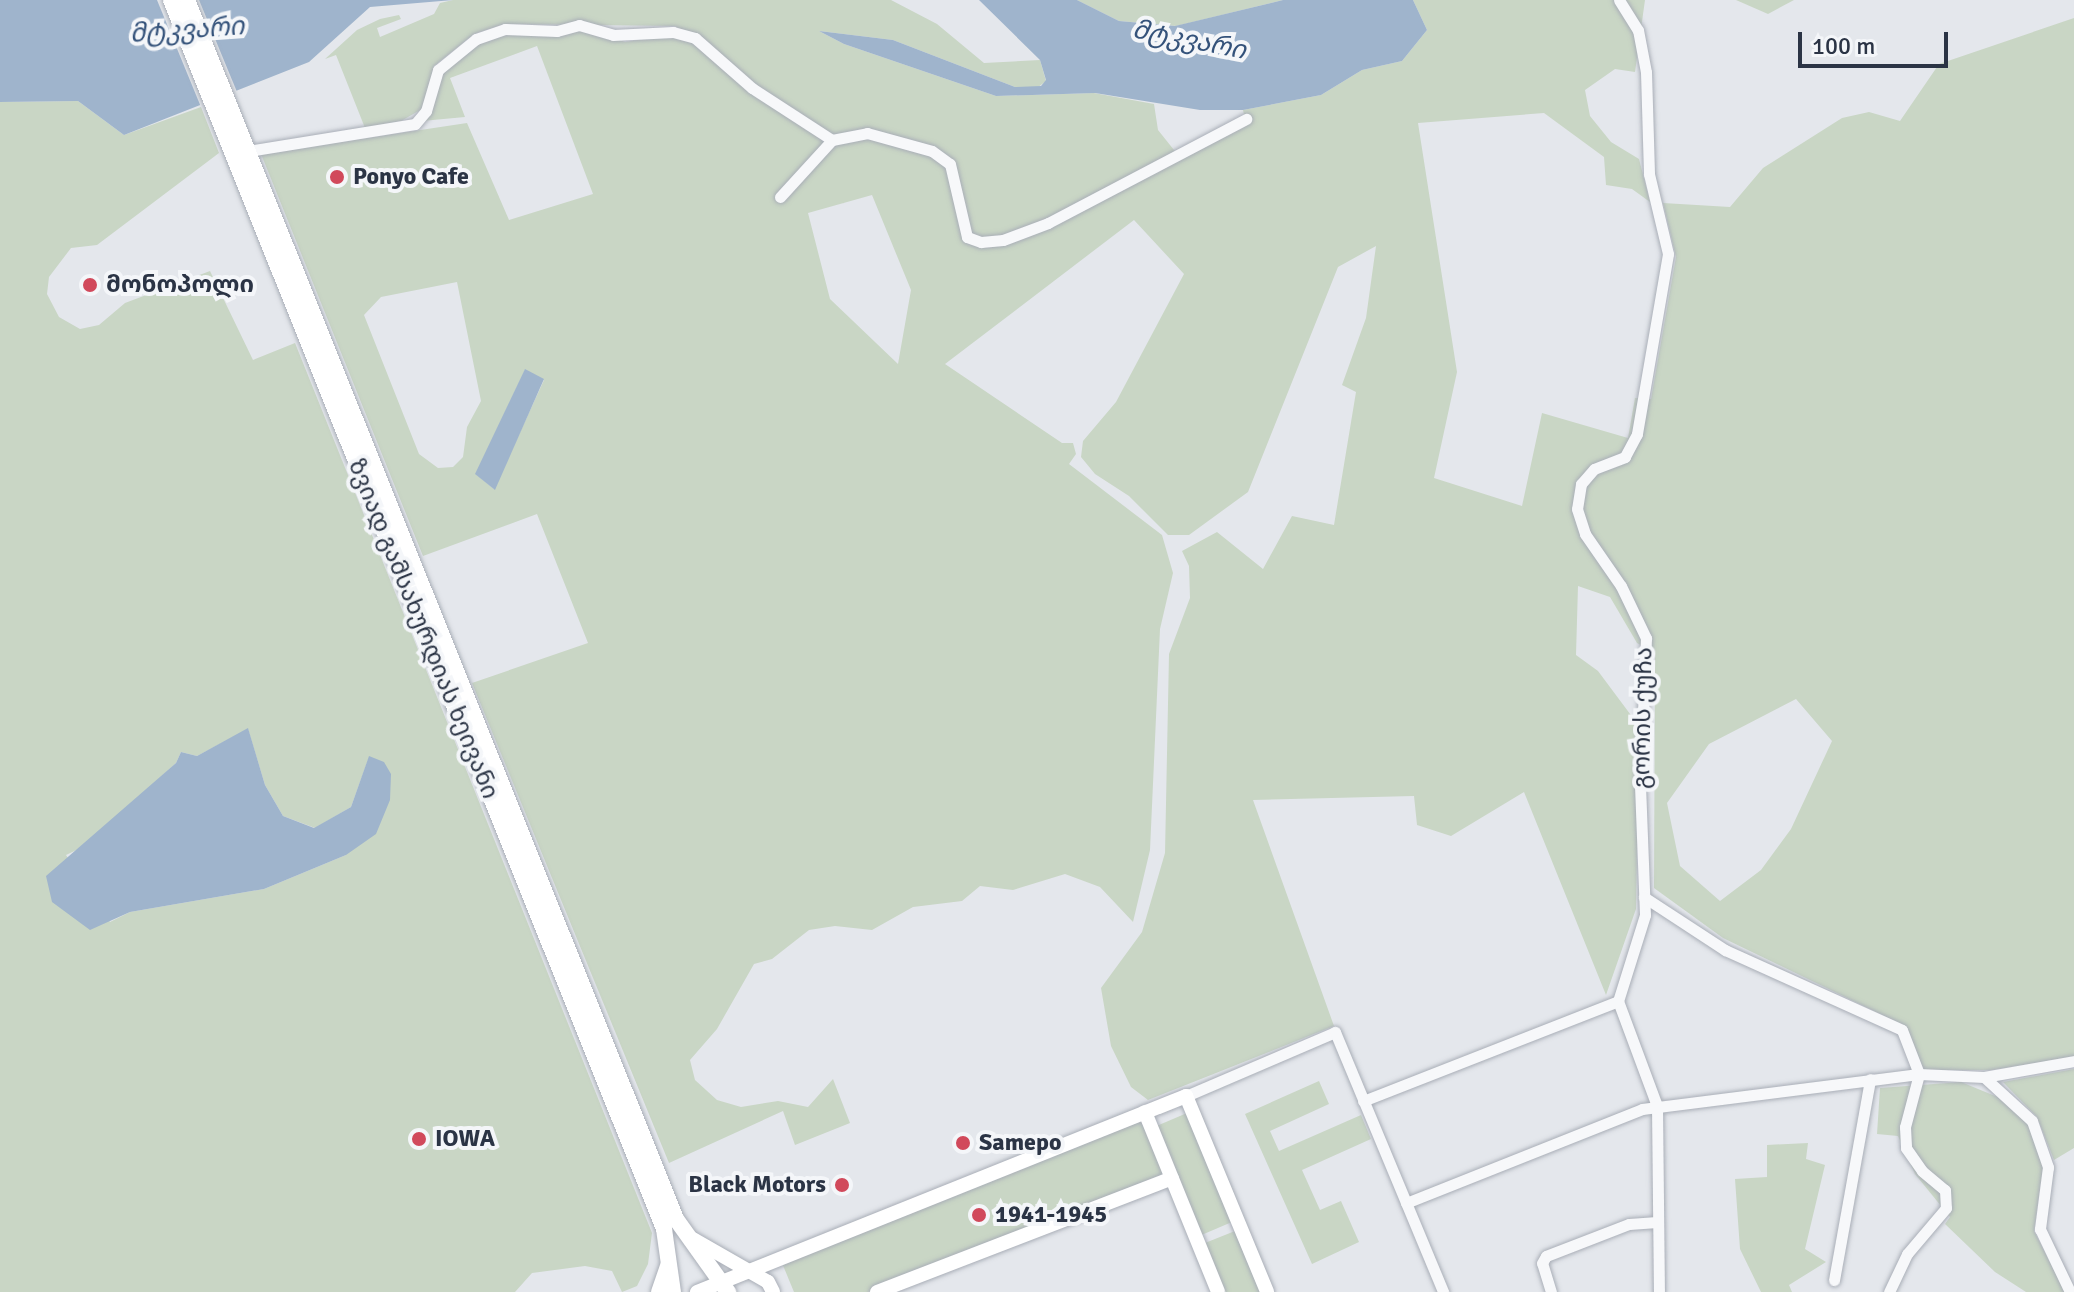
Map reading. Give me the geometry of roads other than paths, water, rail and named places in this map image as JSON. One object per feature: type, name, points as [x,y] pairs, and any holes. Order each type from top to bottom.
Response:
[{"type":"main road","name":"ზვიად გამსახურდიას ხეივანი","points":[[171,0],[248,151],[489,773]]},
{"type":"main road","name":"ზვიად გამსახურდიას ხეივანი","points":[[187,0],[219,99],[508,819],[686,1234],[725,1287]]},
{"type":"main road","name":"ზვიად გამსახურდიას ხეივანი","points":[[508,819],[664,1229],[673,1292]]},
{"type":"main road","points":[[697,1292],[725,1287],[748,1269],[1186,1096],[1267,1292]]},
{"type":"main road","points":[[1145,1112],[1218,1292]]},
{"type":"main road","points":[[877,1292],[1172,1178]]},
{"type":"main road","points":[[686,1234],[748,1269],[773,1292]]},
{"type":"main road","points":[[658,1292],[670,1259]]},
{"type":"street","name":"გორის ქუჩა","points":[[1618,1001],[1645,915],[1640,785],[1646,638],[1621,586],[1585,534],[1577,509],[1581,484],[1594,469],[1625,457],[1637,434],[1668,254],[1649,174],[1646,72],[1638,30],[1619,0]]},
{"type":"street","points":[[248,151],[415,124],[426,111],[438,70],[476,39],[505,29],[557,31],[579,25],[613,35],[673,32],[695,38],[752,88],[832,140]]},
{"type":"street","points":[[780,197],[832,140],[867,133],[932,151],[950,164],[967,237],[981,242],[1048,223],[1246,119]]},
{"type":"street","points":[[1644,897],[1725,950],[1902,1030],[1919,1074],[1905,1127],[1906,1148],[1922,1171],[1945,1190],[1946,1208],[1907,1254],[1889,1292]]},
{"type":"street","points":[[1363,1101],[1618,1001],[1657,1106],[1659,1292]]},
{"type":"street","points":[[1186,1096],[1335,1032],[1443,1292]]},
{"type":"street","points":[[1406,1203],[1657,1106],[1919,1074],[1984,1077],[2074,1061]]},
{"type":"street","points":[[1984,1077],[2032,1121],[2048,1167],[2040,1229],[2070,1292]]},
{"type":"street","points":[[1834,1280],[1870,1079]]},
{"type":"street","points":[[1551,1292],[1542,1263],[1546,1256],[1629,1224],[1657,1222]]},
{"type":"water","name":"მტკვარი","points":[[0,0],[453,0],[370,7],[309,62],[124,135],[78,101],[0,102]]},
{"type":"water","name":"მტკვარი","points":[[979,0],[1077,0],[1119,21],[1175,26],[1283,0],[1413,0],[1427,30],[1402,61],[1362,70],[1321,95],[1243,110],[1200,110],[1095,93],[996,96],[844,44],[819,31],[893,40],[1015,87],[1041,86],[1046,80],[1040,60]]},
{"type":"water","points":[[525,369],[544,379],[495,490],[475,474]]},
{"type":"water","points":[[248,728],[265,785],[283,816],[314,828],[351,807],[369,756],[384,762],[391,774],[390,800],[376,834],[346,855],[264,889],[130,912],[90,930],[52,902],[46,876],[176,763],[181,752],[197,756]]},
{"type":"place","name":"Ponyo Cafe","points":[[337,177]]},
{"type":"place","name":"მონოპოლი","points":[[90,285]]},
{"type":"place","name":"IOWA","points":[[419,1139]]},
{"type":"place","name":"Samepo","points":[[963,1143]]},
{"type":"place","name":"Black Motors","points":[[842,1185]]},
{"type":"place","name":"1941-1945","points":[[979,1215]]}]
